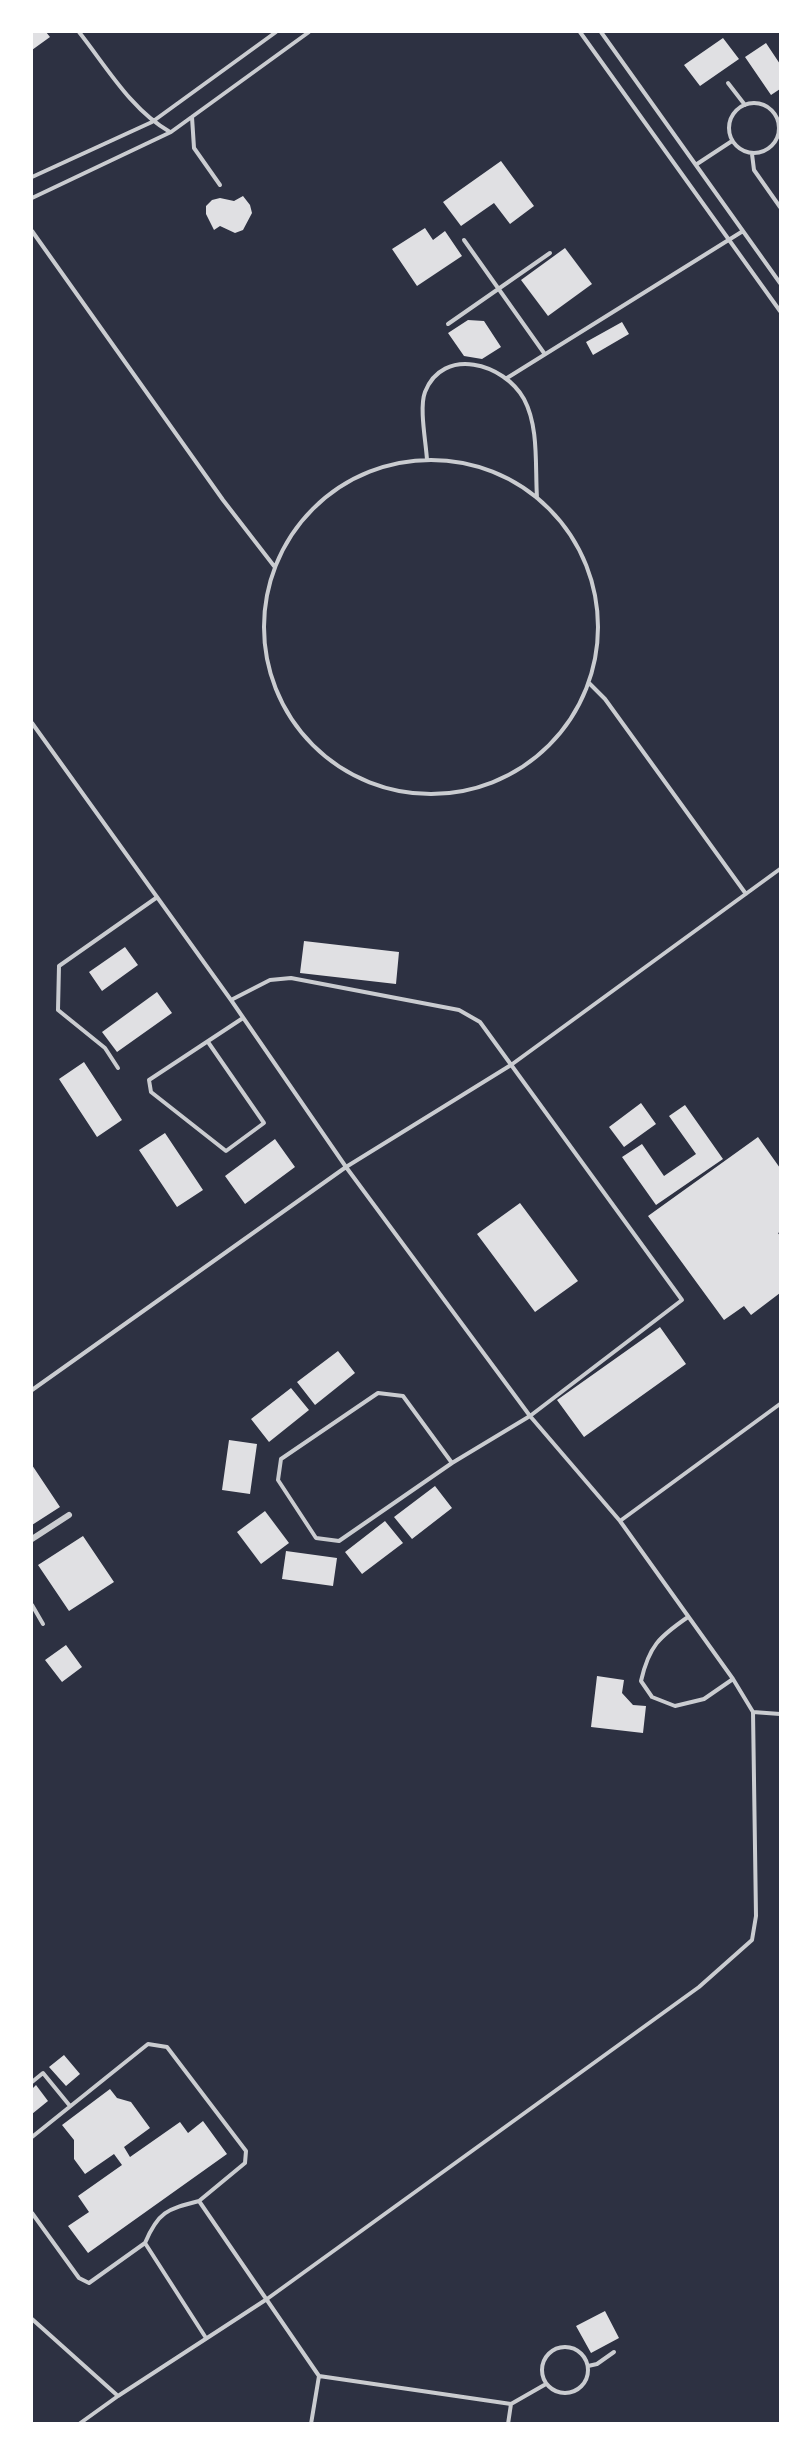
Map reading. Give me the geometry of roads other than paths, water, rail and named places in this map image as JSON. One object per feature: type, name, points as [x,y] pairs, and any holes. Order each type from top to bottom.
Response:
[{"type":"street","points":[[32,1539],[69,1515]]},
{"type":"lane","points":[[79,32],[152,122],[171,132]]},
{"type":"lane","points":[[32,177],[152,122],[276,32]]},
{"type":"lane","points":[[32,198],[171,132],[309,32]]},
{"type":"lane","points":[[580,32],[780,311]]},
{"type":"lane","points":[[601,32],[780,283]]},
{"type":"lane","points":[[728,83],[745,105]]},
{"type":"lane","points":[[761,104],[769,108],[775,114],[780,127],[774,144],[760,153],[745,152],[732,141],[729,133],[732,116],[745,105],[761,104]]},
{"type":"lane","points":[[192,117],[194,148],[220,185]]},
{"type":"lane","points":[[697,164],[732,141]]},
{"type":"lane","points":[[752,154],[754,170],[780,207]]},
{"type":"lane","points":[[32,231],[223,500],[274,566]]},
{"type":"lane","points":[[507,378],[743,231]]},
{"type":"lane","points":[[464,240],[544,353]]},
{"type":"lane","points":[[448,324],[550,253]]},
{"type":"lane","points":[[428,460],[425,393],[433,379],[446,367],[468,364],[488,367],[507,378],[523,396],[529,411],[534,433],[537,498]]},
{"type":"lane","points":[[428,460],[474,465],[518,484],[537,498],[558,518],[575,542],[588,568],[596,596],[599,625],[597,654],[589,683],[575,713],[555,739],[531,762],[502,778],[470,790],[438,794],[404,792],[372,784],[342,769],[316,749],[294,724],[277,695],[267,664],[262,631],[265,598],[274,566],[299,523],[335,490],[379,468],[428,460]]},
{"type":"lane","points":[[589,683],[605,699],[746,894]]},
{"type":"lane","points":[[32,723],[231,1000],[346,1167],[530,1416],[620,1521],[733,1679],[753,1712],[756,1916],[752,1940],[699,1987],[267,2299],[118,2396],[80,2424]]},
{"type":"lane","points":[[32,1390],[346,1167],[511,1065],[780,869]]},
{"type":"lane","points":[[118,1068],[105,1048],[58,1010],[59,966],[156,898]]},
{"type":"lane","points":[[231,1000],[270,980],[291,978],[459,1010],[480,1022],[682,1300],[530,1416],[452,1463],[339,1541],[316,1538],[278,1480],[281,1459],[378,1394],[403,1396],[452,1463]]},
{"type":"lane","points":[[208,1042],[264,1123],[226,1151],[151,1092],[149,1080],[243,1018]]},
{"type":"lane","points":[[620,1521],[780,1404]]},
{"type":"lane","points":[[32,1605],[43,1624]]},
{"type":"lane","points":[[688,1617],[661,1636],[646,1660],[641,1681],[652,1697],[675,1706],[704,1699],[733,1679]]},
{"type":"lane","points":[[753,1712],[780,1714]]},
{"type":"lane","points":[[32,2137],[148,2044],[167,2047],[246,2151],[245,2163],[199,2201],[174,2208],[154,2222],[145,2243],[89,2283],[79,2278],[32,2213]]},
{"type":"lane","points":[[32,2082],[43,2073],[70,2106]]},
{"type":"lane","points":[[199,2201],[319,2376],[311,2424]]},
{"type":"lane","points":[[145,2243],[206,2338]]},
{"type":"lane","points":[[32,2319],[118,2396]]},
{"type":"lane","points":[[559,2348],[574,2349],[585,2359],[588,2366],[586,2381],[574,2391],[559,2392],[546,2384],[542,2369],[547,2356],[552,2350],[559,2348]]},
{"type":"lane","points":[[588,2366],[597,2364],[614,2352]]},
{"type":"lane","points":[[319,2376],[511,2404],[546,2384]]},
{"type":"lane","points":[[508,2424],[511,2404]]}]
